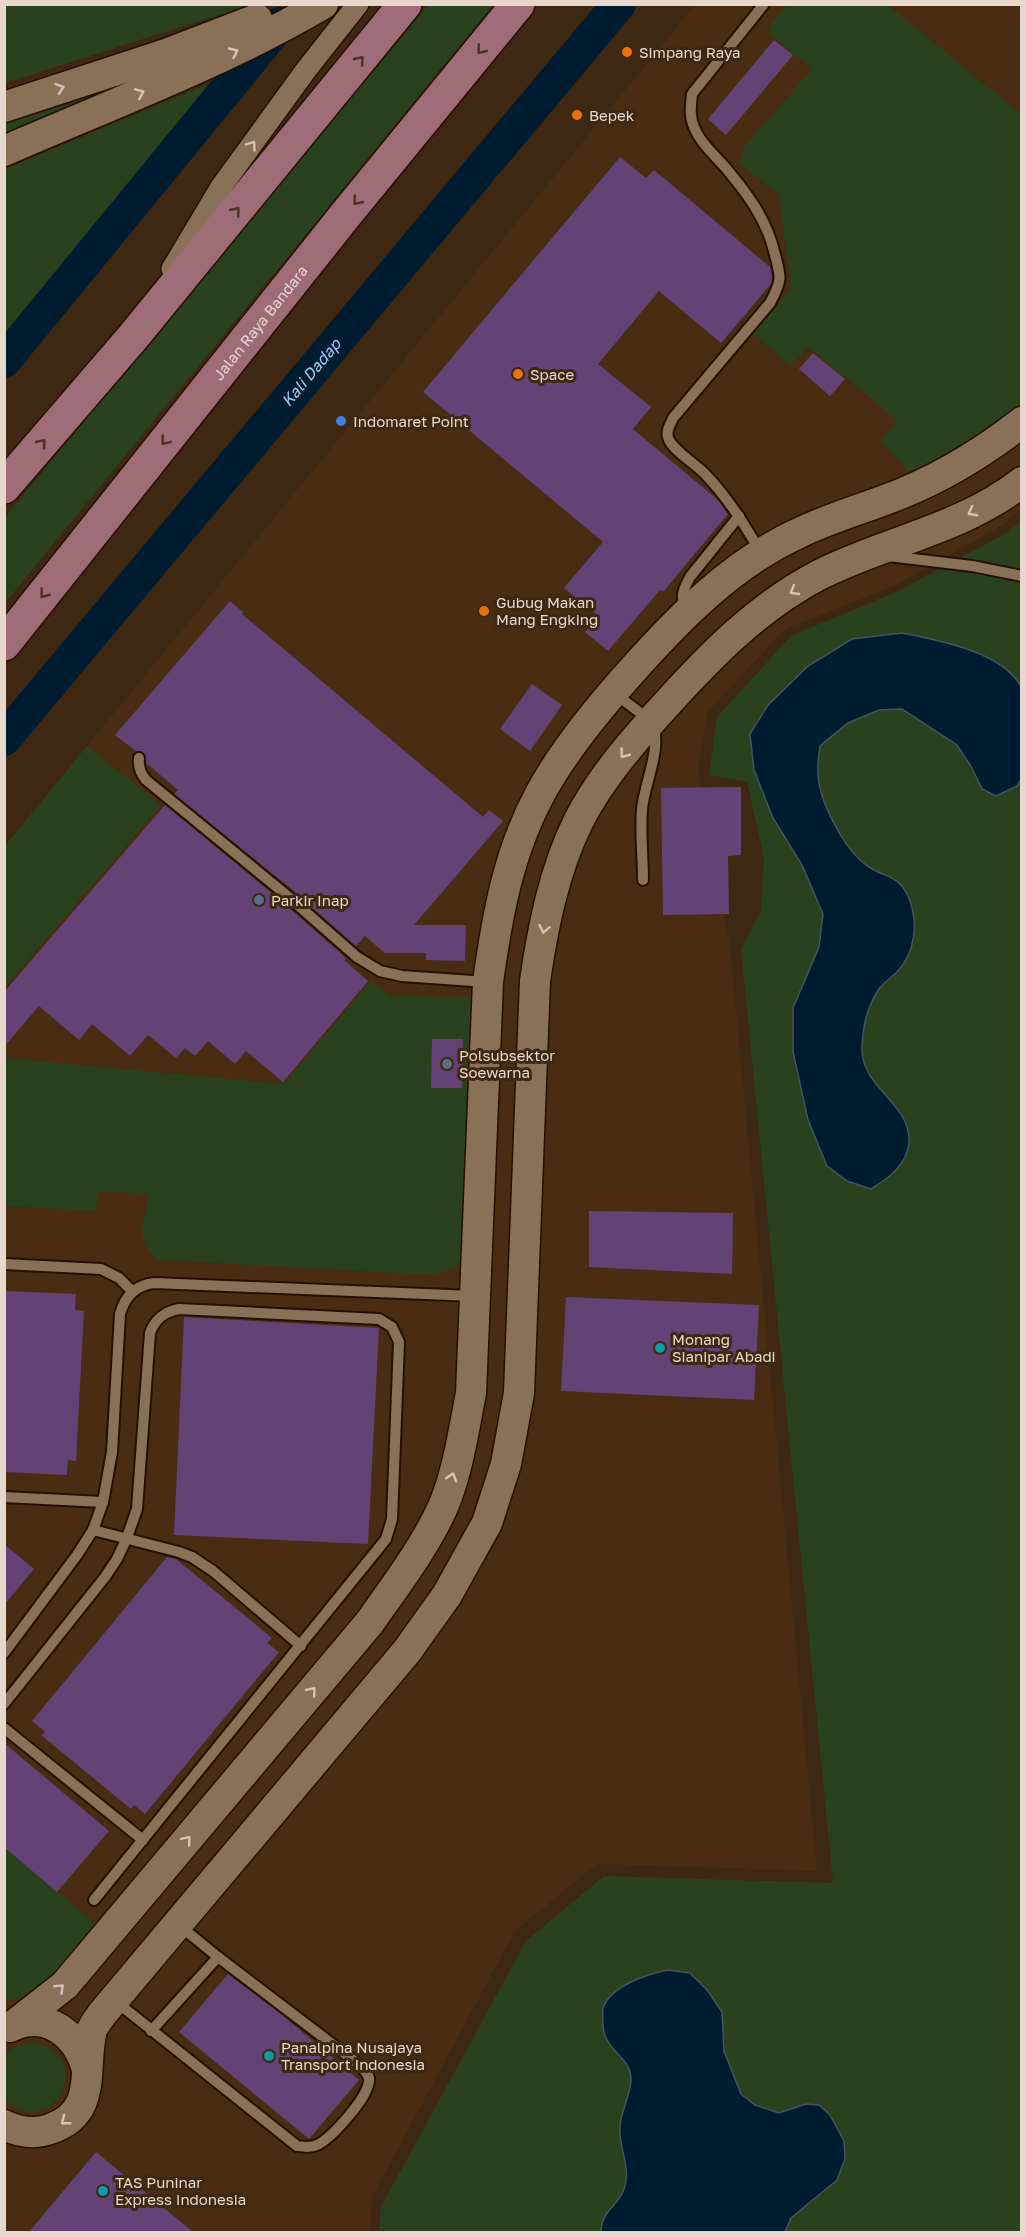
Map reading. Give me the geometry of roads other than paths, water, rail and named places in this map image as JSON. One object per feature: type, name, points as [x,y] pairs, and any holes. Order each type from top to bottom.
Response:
[{"type":"main road","points":[[4,487],[133,337],[405,4]]},
{"type":"main road","name":"Jalan Raya Bandara","points":[[4,644],[311,258],[518,4]]},
{"type":"street","points":[[4,151],[47,132],[173,65],[232,30],[290,4]]},
{"type":"street","points":[[4,107],[173,65],[280,29],[323,4]]},
{"type":"street","points":[[133,337],[221,187],[306,70],[358,4]]},
{"type":"street","points":[[9,2027],[65,1985],[370,1622],[410,1566],[442,1509],[460,1449],[471,1393],[488,982],[497,917],[508,874],[535,805],[564,755],[613,692],[687,612],[724,580],[761,554],[798,533],[903,493],[947,473],[986,449],[1022,422]]},
{"type":"street","points":[[4,2126],[34,2133],[57,2127],[66,2121],[81,2103],[86,2093],[93,2028],[407,1651],[447,1595],[484,1530],[506,1464],[519,1393],[535,981],[543,931],[554,888],[579,820],[602,784],[651,721],[723,643],[752,618],[821,574],[970,514],[1019,486]]},
{"type":"street","points":[[474,1296],[521,1298]]},
{"type":"street","points":[[442,1509],[484,1530]]},
{"type":"street","points":[[370,1622],[407,1651]]},
{"type":"street","points":[[9,2027],[31,2021],[47,2023],[62,2030],[79,2047],[87,2070]]},
{"type":"lane","points":[[761,554],[739,516],[704,473],[670,442],[667,435],[673,418],[770,303],[781,284],[780,271],[765,222],[752,201],[706,146],[694,126],[690,110],[693,94],[764,4]]},
{"type":"lane","points":[[687,612],[681,596],[683,589],[739,516]]},
{"type":"lane","points":[[870,554],[972,566],[1022,576]]},
{"type":"lane","points":[[613,692],[651,721],[655,735],[651,768],[642,808],[643,880]]},
{"type":"lane","points":[[139,758],[138,766],[141,775],[146,780],[357,957],[380,971],[402,976],[488,982]]},
{"type":"lane","points":[[4,1264],[101,1269],[119,1278],[133,1292]]},
{"type":"lane","points":[[4,1653],[77,1555],[93,1530],[104,1502],[112,1452],[120,1314],[127,1298],[133,1292],[140,1287],[154,1283],[474,1296]]},
{"type":"lane","points":[[4,1704],[105,1576],[126,1540],[137,1509],[150,1333],[163,1314],[179,1309],[379,1319],[389,1323],[396,1331],[399,1342],[390,1529],[380,1550],[94,1900]]},
{"type":"lane","points":[[4,1497],[104,1502]]},
{"type":"lane","points":[[93,1530],[192,1557],[213,1571],[301,1646]]},
{"type":"lane","points":[[4,1728],[143,1840]]},
{"type":"lane","points":[[114,2000],[297,2146],[308,2148],[318,2144],[331,2135],[355,2108],[369,2080],[361,2066],[178,1924]]},
{"type":"lane","points":[[152,2031],[218,1957]]},
{"type":"water","points":[[902,633],[969,650],[986,657],[1014,676],[1022,689],[1021,779],[1017,786],[996,796],[982,789],[957,745],[902,709],[879,710],[848,723],[820,746],[819,785],[835,825],[860,860],[900,884],[908,896],[914,916],[914,936],[908,956],[896,973],[879,989],[870,1006],[864,1026],[862,1048],[864,1062],[869,1074],[902,1116],[908,1128],[909,1142],[901,1164],[871,1189],[847,1181],[827,1166],[808,1120],[793,1052],[793,1008],[819,947],[823,914],[802,865],[773,818],[754,770],[750,734],[768,705],[808,666],[852,639]]},
{"type":"water","points":[[668,1970],[690,1973],[708,1991],[722,2012],[724,2051],[741,2094],[755,2105],[779,2113],[806,2104],[819,2105],[830,2115],[844,2141],[845,2159],[837,2180],[791,2218],[785,2232],[601,2232],[604,2218],[621,2195],[626,2181],[620,2126],[631,2081],[627,2065],[607,2040],[604,2032],[603,2008],[613,1993],[621,1987],[640,1978]]},
{"type":"waterway","name":"Kali Dadap","points":[[4,739],[619,4]]},
{"type":"waterway","name":"Kali Dadap","points":[[4,361],[280,24]]},
{"type":"place","name":"Simpang Raya","points":[[627,52]]},
{"type":"place","name":"Bepek","points":[[577,115]]},
{"type":"place","name":"Space","points":[[518,374]]},
{"type":"place","name":"Indomaret Point","points":[[341,421]]},
{"type":"place","name":"Gubug Makan Mang Engking","points":[[484,611]]},
{"type":"place","name":"Parkir Inap","points":[[259,900]]},
{"type":"place","name":"Polsubsektor Soewarna","points":[[447,1064]]},
{"type":"place","name":"Monang Sianipar Abadi","points":[[660,1348]]},
{"type":"place","name":"Panalpina Nusajaya Transport Indonesia","points":[[269,2056]]},
{"type":"place","name":"TAS Puninar Express Indonesia","points":[[103,2191]]}]
